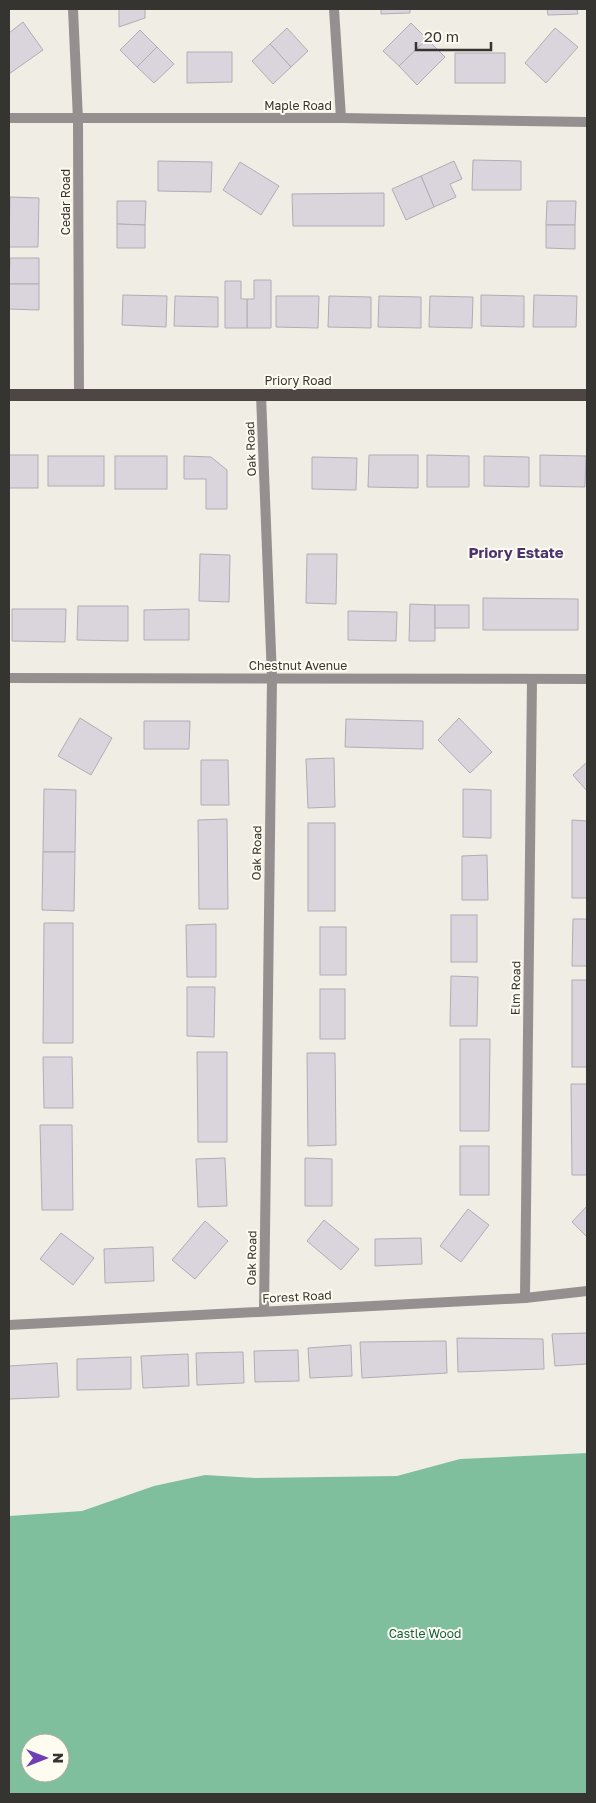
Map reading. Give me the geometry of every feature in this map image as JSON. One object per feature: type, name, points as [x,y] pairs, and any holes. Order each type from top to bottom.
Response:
[{"type":"main road","name":"Priory Road","points":[[9,395],[587,395]]},
{"type":"street","name":"Cedar Road","points":[[73,9],[78,120],[79,395]]},
{"type":"street","points":[[334,9],[341,118]]},
{"type":"street","name":"Maple Road","points":[[9,118],[78,120],[341,118],[587,122]]},
{"type":"street","name":"Oak Road","points":[[262,395],[272,678],[264,1311]]},
{"type":"street","name":"Chestnut Avenue","points":[[9,678],[587,679]]},
{"type":"street","name":"Elm Road","points":[[524,1298],[532,679]]},
{"type":"street","name":"Forest Road","points":[[9,1325],[524,1298],[587,1291]]},
{"type":"green space","name":"Castle Wood","points":[[587,1453],[587,1794],[9,1794],[9,1516],[82,1511],[154,1486],[205,1475],[255,1478],[397,1476],[460,1459]]},
{"type":"building","points":[[119,9],[145,9],[145,18],[119,27]]},
{"type":"building","points":[[381,9],[410,9],[410,13],[381,14]]},
{"type":"building","points":[[547,9],[577,9],[578,14],[548,15]]},
{"type":"building","points":[[23,22],[43,50],[9,74],[9,33]]},
{"type":"building","points":[[411,23],[427,39],[399,66],[383,51]]},
{"type":"building","points":[[287,28],[308,51],[291,67],[270,44]]},
{"type":"building","points":[[555,28],[578,47],[546,83],[525,63]]},
{"type":"building","points":[[140,30],[157,47],[137,67],[120,50]]},
{"type":"building","points":[[427,39],[445,57],[417,85],[399,66]]},
{"type":"building","points":[[270,44],[291,67],[273,84],[252,61]]},
{"type":"building","points":[[157,47],[174,64],[154,83],[137,67]]},
{"type":"building","points":[[187,52],[232,52],[232,82],[187,83]]},
{"type":"building","points":[[455,53],[505,53],[505,83],[455,83]]},
{"type":"building","points":[[473,160],[521,161],[521,190],[472,190]]},
{"type":"building","points":[[158,161],[212,162],[211,192],[158,191]]},
{"type":"building","points":[[454,161],[462,179],[450,184],[456,197],[434,207],[421,176]]},
{"type":"building","points":[[240,162],[279,186],[261,215],[223,190]]},
{"type":"building","points":[[421,176],[434,207],[406,220],[392,189]]},
{"type":"building","points":[[384,193],[384,226],[293,226],[292,194]]},
{"type":"building","points":[[10,197],[39,198],[38,247],[9,247]]},
{"type":"building","points":[[117,201],[146,201],[145,225],[117,224]]},
{"type":"building","points":[[547,201],[576,201],[575,225],[546,225]]},
{"type":"building","points":[[117,224],[145,225],[145,248],[117,248]]},
{"type":"building","points":[[546,225],[575,225],[575,249],[546,248]]},
{"type":"building","points":[[10,258],[39,258],[39,284],[9,284]]},
{"type":"building","points":[[254,280],[271,280],[271,328],[247,328],[247,299],[254,299]]},
{"type":"building","points":[[225,281],[241,281],[241,299],[247,299],[247,328],[225,328]]},
{"type":"building","points":[[9,284],[39,284],[39,310],[9,309]]},
{"type":"building","points":[[123,295],[167,296],[166,327],[122,325]]},
{"type":"building","points":[[481,295],[524,296],[524,327],[481,326]]},
{"type":"building","points":[[534,295],[577,296],[576,327],[533,327]]},
{"type":"building","points":[[175,296],[218,297],[218,327],[174,326]]},
{"type":"building","points":[[276,296],[319,296],[318,328],[276,327]]},
{"type":"building","points":[[329,296],[371,297],[371,328],[328,327]]},
{"type":"building","points":[[379,296],[421,297],[421,328],[378,327]]},
{"type":"building","points":[[430,296],[473,297],[472,328],[429,327]]},
{"type":"building","points":[[9,455],[38,455],[38,488],[9,488]]},
{"type":"building","points":[[369,455],[418,455],[418,488],[368,487]]},
{"type":"building","points":[[427,455],[469,456],[469,487],[427,487]]},
{"type":"building","points":[[540,455],[586,456],[585,487],[540,486]]},
{"type":"building","points":[[48,456],[104,456],[104,486],[48,486]]},
{"type":"building","points":[[115,456],[167,456],[167,489],[115,489]]},
{"type":"building","points":[[184,456],[211,457],[227,470],[227,509],[206,509],[206,479],[184,479]]},
{"type":"building","points":[[484,456],[529,457],[529,487],[484,486]]},
{"type":"building","points":[[312,457],[357,458],[356,490],[312,489]]},
{"type":"building","points":[[200,554],[230,555],[229,602],[199,601]]},
{"type":"building","points":[[307,554],[337,554],[336,604],[306,603]]},
{"type":"building","points":[[483,598],[578,599],[578,630],[483,630]]},
{"type":"building","points":[[410,604],[435,605],[435,641],[409,641]]},
{"type":"building","points":[[435,605],[469,605],[469,628],[435,628]]},
{"type":"building","points":[[78,606],[128,606],[128,641],[77,640]]},
{"type":"building","points":[[12,609],[66,609],[65,642],[12,641]]},
{"type":"building","points":[[189,609],[189,640],[144,640],[144,610]]},
{"type":"building","points":[[348,611],[397,612],[396,641],[348,640]]},
{"type":"building","points":[[80,718],[112,738],[91,775],[58,756]]},
{"type":"building","points":[[459,718],[492,752],[470,773],[438,740]]},
{"type":"building","points":[[346,719],[423,721],[423,749],[345,747]]},
{"type":"building","points":[[144,721],[190,721],[189,749],[144,749]]},
{"type":"building","points":[[334,758],[335,807],[308,808],[306,759]]},
{"type":"building","points":[[201,760],[228,760],[229,805],[201,805]]},
{"type":"building","points":[[587,762],[587,791],[573,775]]},
{"type":"building","points":[[44,789],[76,790],[75,852],[43,852]]},
{"type":"building","points":[[463,789],[491,790],[491,838],[463,837]]},
{"type":"building","points":[[227,819],[228,909],[199,909],[198,820]]},
{"type":"building","points":[[572,820],[587,821],[587,898],[572,898]]},
{"type":"building","points":[[308,823],[335,823],[335,911],[308,911]]},
{"type":"building","points":[[43,852],[75,852],[74,911],[42,910]]},
{"type":"building","points":[[487,855],[488,900],[462,900],[462,856]]},
{"type":"building","points":[[451,915],[477,915],[477,962],[451,962]]},
{"type":"building","points":[[573,919],[587,919],[587,966],[572,966]]},
{"type":"building","points":[[44,923],[73,923],[73,1043],[43,1043]]},
{"type":"building","points":[[216,924],[216,977],[187,977],[186,925]]},
{"type":"building","points":[[320,927],[346,927],[346,975],[320,975]]},
{"type":"building","points":[[451,976],[478,977],[477,1026],[450,1026]]},
{"type":"building","points":[[572,980],[587,980],[587,1067],[572,1067]]},
{"type":"building","points":[[187,987],[215,987],[214,1037],[187,1036]]},
{"type":"building","points":[[320,989],[345,989],[345,1039],[320,1039]]},
{"type":"building","points":[[460,1039],[490,1039],[489,1131],[460,1131]]},
{"type":"building","points":[[197,1052],[227,1052],[227,1142],[198,1142]]},
{"type":"building","points":[[307,1053],[335,1053],[336,1145],[308,1146]]},
{"type":"building","points":[[43,1057],[72,1057],[73,1108],[44,1108]]},
{"type":"building","points":[[571,1084],[587,1084],[587,1175],[572,1175]]},
{"type":"building","points":[[40,1125],[72,1125],[73,1210],[42,1210]]},
{"type":"building","points":[[460,1146],[489,1146],[489,1195],[460,1195]]},
{"type":"building","points":[[225,1158],[227,1206],[198,1207],[196,1159]]},
{"type":"building","points":[[305,1158],[332,1159],[332,1206],[305,1206]]},
{"type":"building","points":[[587,1206],[587,1237],[572,1222]]},
{"type":"building","points":[[468,1209],[489,1225],[461,1262],[440,1246]]},
{"type":"building","points":[[324,1220],[359,1249],[341,1270],[307,1241]]},
{"type":"building","points":[[205,1221],[228,1241],[195,1279],[172,1260]]},
{"type":"building","points":[[61,1233],[94,1258],[73,1285],[40,1259]]},
{"type":"building","points":[[421,1238],[422,1264],[375,1266],[375,1239]]},
{"type":"building","points":[[153,1247],[154,1281],[105,1283],[104,1249]]},
{"type":"building","points":[[587,1333],[587,1364],[555,1366],[552,1334]]},
{"type":"building","points":[[457,1338],[543,1339],[544,1369],[458,1372]]},
{"type":"building","points":[[446,1341],[447,1373],[362,1378],[360,1342]]},
{"type":"building","points":[[351,1345],[352,1376],[310,1378],[308,1348]]},
{"type":"building","points":[[298,1350],[299,1381],[255,1382],[254,1351]]},
{"type":"building","points":[[243,1352],[244,1383],[197,1385],[196,1353]]},
{"type":"building","points":[[188,1354],[189,1386],[143,1388],[141,1356]]},
{"type":"building","points":[[131,1357],[131,1389],[77,1390],[77,1359]]},
{"type":"building","points":[[57,1363],[59,1397],[9,1399],[9,1366]]},
{"type":"district","name":"Priory Estate","points":[[516,553]]}]
